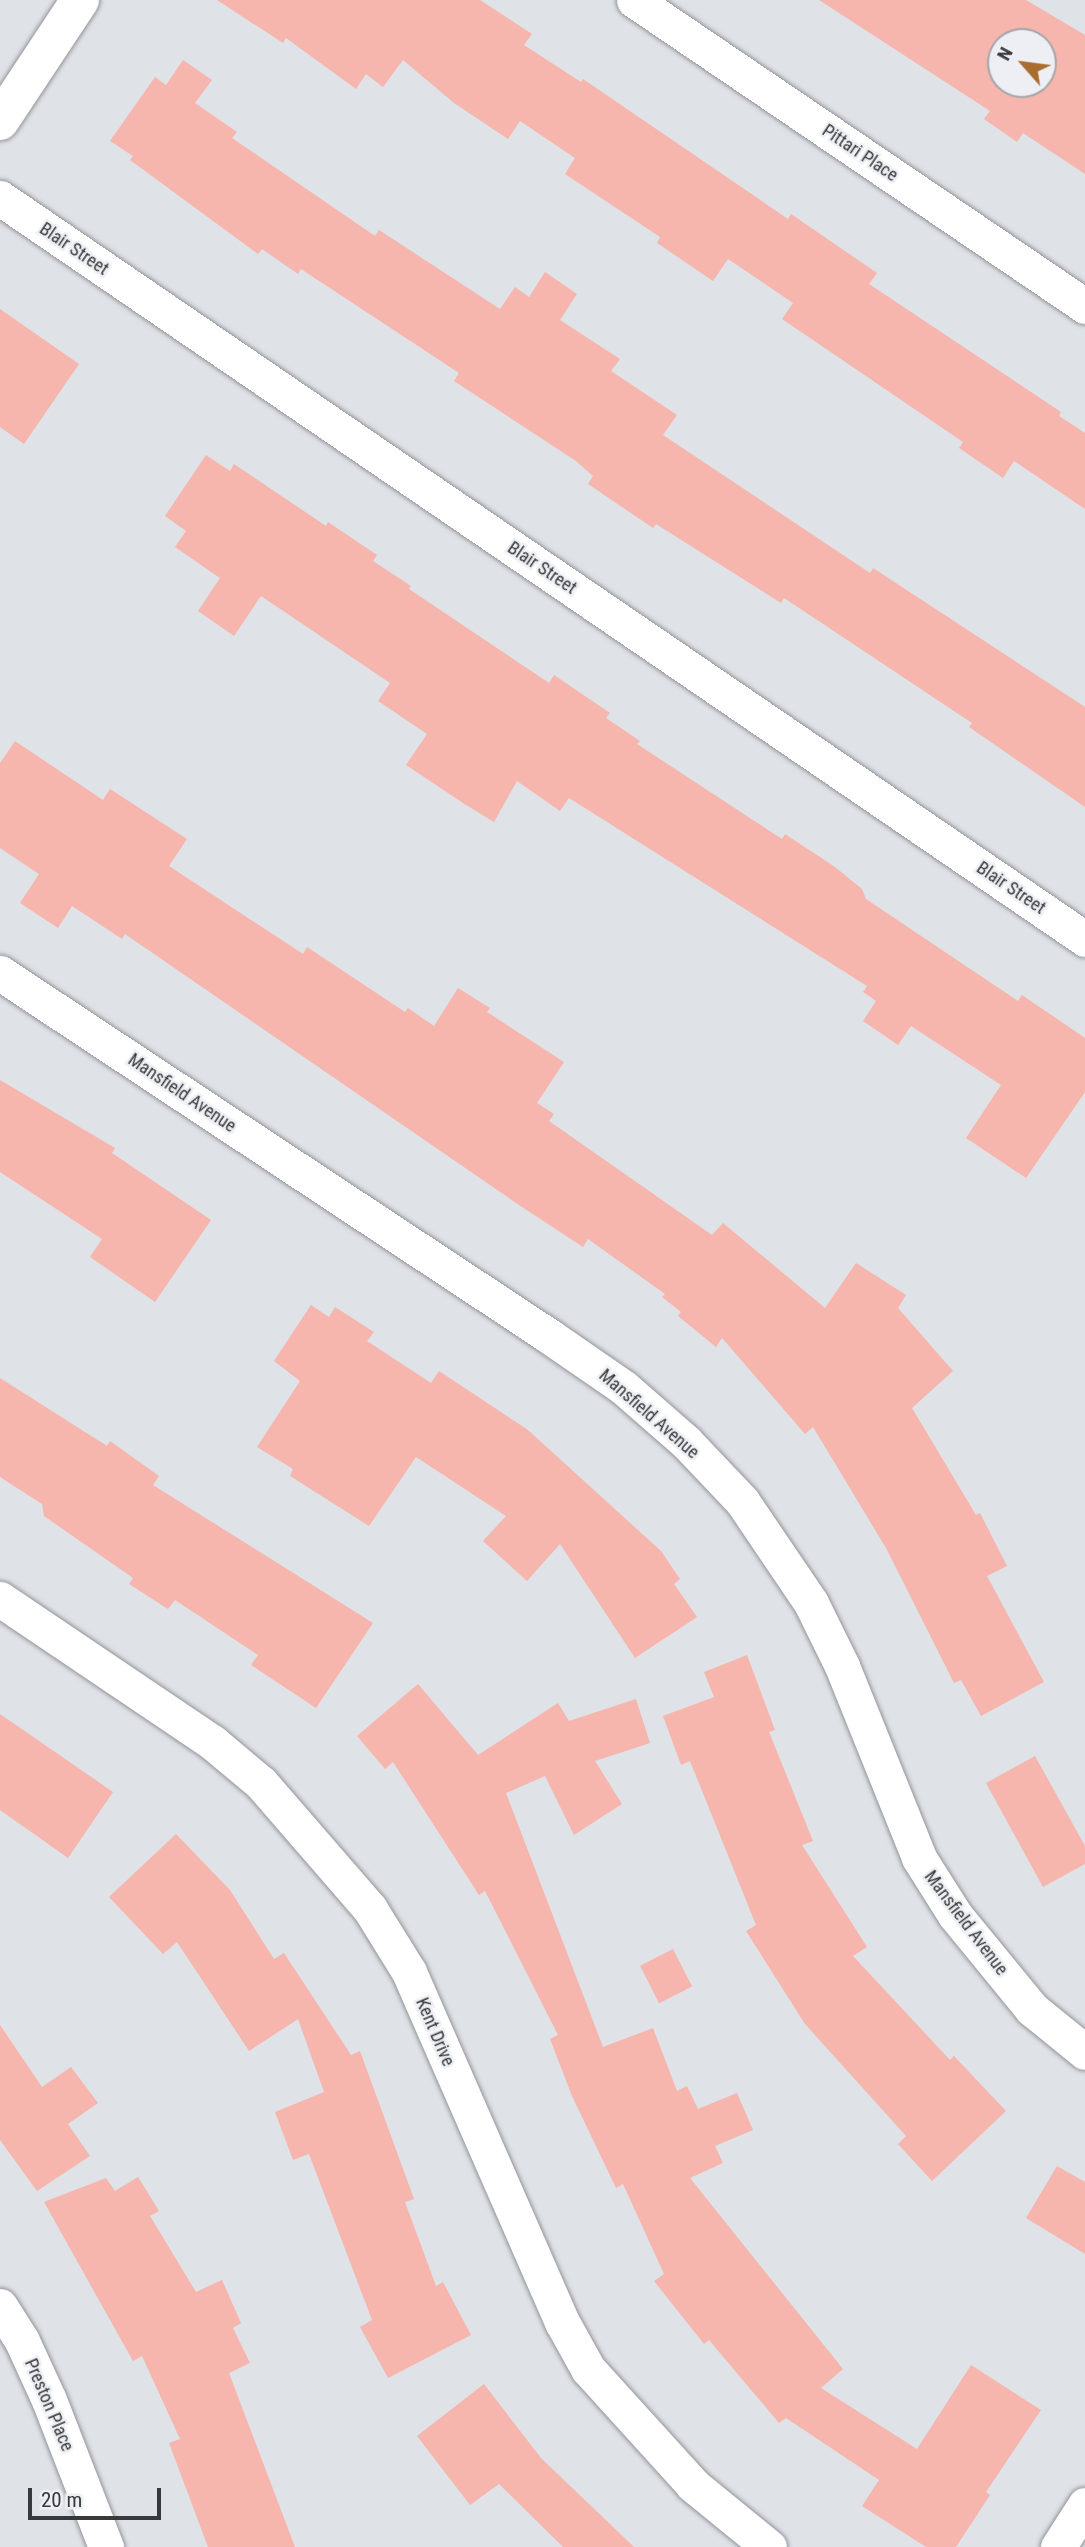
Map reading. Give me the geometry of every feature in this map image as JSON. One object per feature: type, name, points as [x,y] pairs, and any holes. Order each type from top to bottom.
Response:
[{"type":"street","points":[[0,121],[80,0]]},
{"type":"street","name":"Pittari Place","points":[[634,0],[1085,306]]},
{"type":"street","name":"Blair Street","points":[[0,198],[1085,939]]},
{"type":"street","name":"Mansfield Avenue","points":[[0,972],[549,1336],[623,1387],[686,1442],[741,1501],[811,1602],[842,1666],[919,1858],[956,1915],[1032,2009],[1085,2052]]},
{"type":"street","name":"Kent Drive","points":[[0,1599],[222,1751],[270,1792],[362,1898],[409,1972],[562,2322],[588,2369],[663,2455],[769,2547]]},
{"type":"street","name":"Preston Place","points":[[0,2306],[22,2341],[49,2400],[106,2547]]},
{"type":"street","points":[[1058,2547],[1085,2505]]},
{"type":"building","points":[[217,0],[480,0],[532,34],[524,45],[581,82],[583,79],[788,219],[791,214],[877,273],[869,284],[1061,412],[1059,416],[1085,433],[1085,509],[1014,461],[1003,478],[959,448],[963,442],[782,319],[793,303],[728,259],[713,281],[657,243],[660,237],[565,174],[575,158],[520,121],[508,139],[454,103],[403,60],[383,87],[366,74],[356,89],[286,38],[283,43]]},
{"type":"building","points":[[819,0],[1026,0],[1085,35],[1085,174],[1023,133],[1017,142],[984,119],[990,111]]},
{"type":"building","points":[[183,60],[212,80],[195,103],[237,132],[232,138],[375,236],[379,230],[500,309],[515,287],[529,297],[545,272],[577,294],[560,320],[620,359],[611,371],[677,415],[663,435],[870,573],[873,568],[1085,707],[1085,807],[969,727],[972,723],[784,598],[781,603],[656,524],[653,528],[588,484],[593,476],[576,461],[454,381],[459,373],[301,269],[298,274],[262,249],[258,254],[130,160],[133,156],[110,141],[155,77],[166,85]]},
{"type":"building","points":[[0,309],[79,364],[24,444],[0,427]]},
{"type":"building","points":[[206,455],[230,471],[234,464],[326,526],[328,522],[377,555],[373,561],[411,586],[409,589],[549,683],[554,675],[610,713],[606,718],[640,741],[637,744],[782,839],[785,834],[835,867],[862,889],[866,899],[1018,1001],[1022,995],[1085,1038],[1085,1092],[1026,1178],[966,1138],[1001,1085],[911,1026],[898,1045],[863,1021],[876,1001],[863,992],[867,986],[569,798],[560,811],[517,781],[494,822],[466,805],[406,765],[427,734],[378,701],[390,683],[261,596],[234,636],[198,611],[220,578],[175,547],[186,531],[165,516]]},
{"type":"building","points":[[15,741],[103,800],[110,789],[187,839],[169,866],[303,954],[307,947],[405,1012],[408,1008],[434,1026],[458,988],[490,1008],[487,1012],[564,1062],[537,1103],[554,1114],[549,1121],[712,1235],[723,1223],[825,1308],[856,1263],[906,1295],[898,1308],[953,1371],[912,1408],[976,1515],[980,1513],[1007,1566],[987,1576],[1044,1682],[981,1716],[961,1680],[954,1683],[886,1548],[813,1427],[805,1434],[722,1338],[716,1347],[678,1316],[681,1312],[662,1297],[665,1294],[588,1239],[583,1247],[516,1203],[125,934],[122,939],[72,906],[58,928],[20,903],[39,874],[0,848],[0,763]]},
{"type":"building","points":[[0,1080],[115,1148],[112,1153],[211,1220],[155,1302],[90,1257],[102,1239],[0,1172]]},
{"type":"building","points":[[311,1305],[329,1317],[335,1307],[374,1332],[367,1341],[431,1383],[439,1371],[528,1430],[661,1551],[680,1579],[674,1584],[697,1617],[635,1658],[560,1544],[527,1581],[483,1541],[506,1516],[416,1457],[369,1526],[290,1476],[293,1469],[257,1447],[300,1381],[274,1361]]},
{"type":"building","points":[[0,1378],[107,1446],[110,1441],[159,1476],[153,1485],[373,1623],[316,1708],[251,1665],[258,1655],[175,1600],[168,1609],[129,1584],[133,1578],[44,1516],[42,1504],[0,1477]]},
{"type":"building","points":[[747,1655],[775,1730],[769,1732],[813,1841],[802,1845],[867,1947],[853,1956],[950,2060],[954,2056],[1006,2111],[932,2181],[898,2144],[906,2136],[805,2024],[746,1931],[756,1925],[690,1761],[681,1765],[663,1716],[714,1697],[704,1672]]},
{"type":"building","points":[[418,1684],[478,1755],[558,1703],[569,1721],[636,1699],[650,1743],[595,1761],[622,1804],[574,1835],[545,1776],[506,1793],[603,2047],[653,2028],[677,2091],[687,2086],[698,2109],[737,2093],[753,2130],[715,2146],[723,2163],[690,2178],[843,2369],[821,2388],[917,2449],[971,2365],[1041,2410],[986,2492],[990,2495],[956,2547],[926,2547],[862,2506],[879,2480],[786,2418],[779,2423],[709,2340],[704,2344],[654,2281],[664,2274],[623,2184],[616,2188],[572,2096],[550,2039],[558,2035],[485,1891],[479,1895],[393,1762],[385,1769],[357,1736]]},
{"type":"building","points":[[0,1714],[113,1792],[68,1858],[0,1810]]},
{"type":"building","points":[[1035,1756],[1085,1846],[1085,1864],[1043,1887],[986,1783]]},
{"type":"building","points":[[176,1834],[230,1890],[274,1959],[284,1953],[351,2055],[360,2051],[414,2199],[405,2202],[436,2286],[443,2282],[471,2335],[388,2378],[360,2327],[372,2320],[309,2154],[293,2160],[275,2112],[324,2092],[298,2019],[249,2051],[177,1942],[163,1954],[109,1897]]},
{"type":"building","points":[[673,1949],[692,1986],[659,2003],[640,1966]]},
{"type":"building","points":[[0,2025],[42,2087],[71,2067],[98,2103],[68,2124],[90,2156],[37,2191],[0,2140]]},
{"type":"building","points":[[1057,2166],[1085,2182],[1085,2254],[1026,2218]]},
{"type":"building","points":[[138,2177],[159,2211],[150,2216],[196,2292],[222,2280],[241,2323],[233,2328],[250,2363],[229,2373],[295,2547],[208,2547],[169,2443],[180,2439],[142,2356],[133,2361],[44,2202],[106,2178],[115,2191]]},
{"type":"building","points":[[484,2384],[541,2458],[634,2547],[563,2547],[499,2484],[470,2505],[417,2436]]}]
